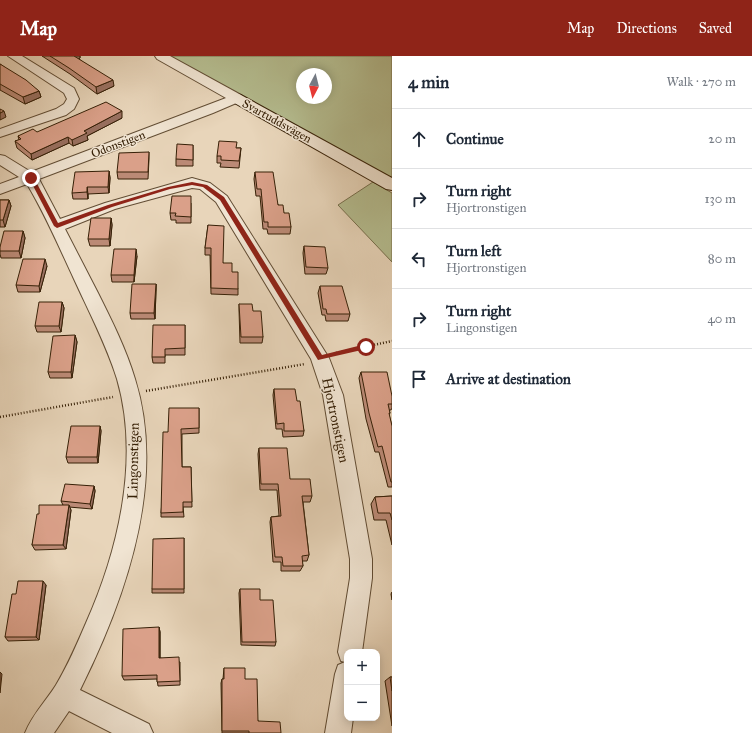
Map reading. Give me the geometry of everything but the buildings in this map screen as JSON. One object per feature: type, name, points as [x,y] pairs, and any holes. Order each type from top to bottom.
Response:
[{"type":"street","points":[[0,133],[61,112],[69,106],[73,99],[70,91],[14,56]]},
{"type":"street","name":"Svartuddsvägen","points":[[161,56],[392,185]]},
{"type":"street","name":"Odonstigen","points":[[0,189],[236,98]]},
{"type":"street","points":[[0,159],[31,178]]},
{"type":"street","name":"Lingonstigen","points":[[31,178],[57,226],[105,327],[130,394],[136,428],[135,468],[131,511],[118,570],[96,632],[64,695],[38,733]]},
{"type":"street","name":"Hjortronstigen","points":[[57,226],[110,206],[192,183],[205,186],[222,199],[320,358],[333,395],[361,559],[361,578],[350,649]]},
{"type":"street","points":[[338,733],[345,685]]},
{"type":"street","points":[[64,695],[140,733]]},
{"type":"path","points":[[0,417],[305,364],[337,353],[392,342]]},
{"type":"green space","points":[[162,56],[392,56],[392,185]]},
{"type":"green space","points":[[373,182],[392,193],[392,262],[338,205]]},
{"type":"route","points":[[31,178],[57,226],[110,206],[170,188],[192,183],[205,186],[222,199],[320,358],[366,347]]}]
